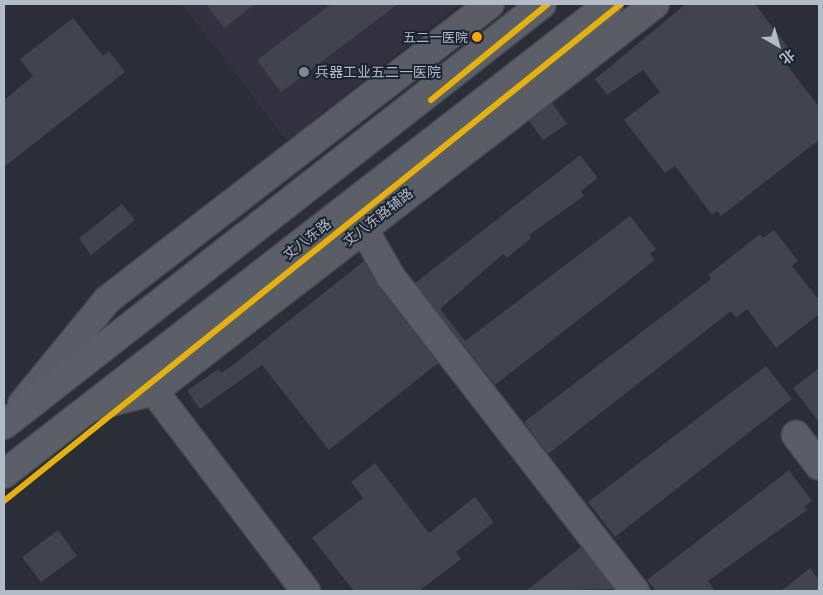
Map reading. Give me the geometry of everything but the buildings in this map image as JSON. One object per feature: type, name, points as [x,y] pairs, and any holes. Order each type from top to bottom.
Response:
[{"type":"main road","points":[[6,423],[542,4]]},
{"type":"main road","name":"丈八东路","points":[[4,474],[609,4]]},
{"type":"street","points":[[6,423],[107,300],[490,4]]},
{"type":"street","name":"丈八东路辅路","points":[[92,407],[154,391],[655,4]]},
{"type":"street","points":[[363,228],[391,277],[635,591]]},
{"type":"street","points":[[154,391],[306,591]]},
{"type":"street","points":[[796,435],[819,465]]},
{"type":"shaded area","name":"兵器工业五二一医院","points":[[182,4],[460,4],[287,141]]},
{"type":"transit line","points":[[431,100],[548,4]]},
{"type":"transit line","points":[[4,501],[621,4]]},
{"type":"place","name":"五二一医院","points":[[477,37]]},
{"type":"place","name":"兵器工业五二一医院","points":[[304,72]]}]
